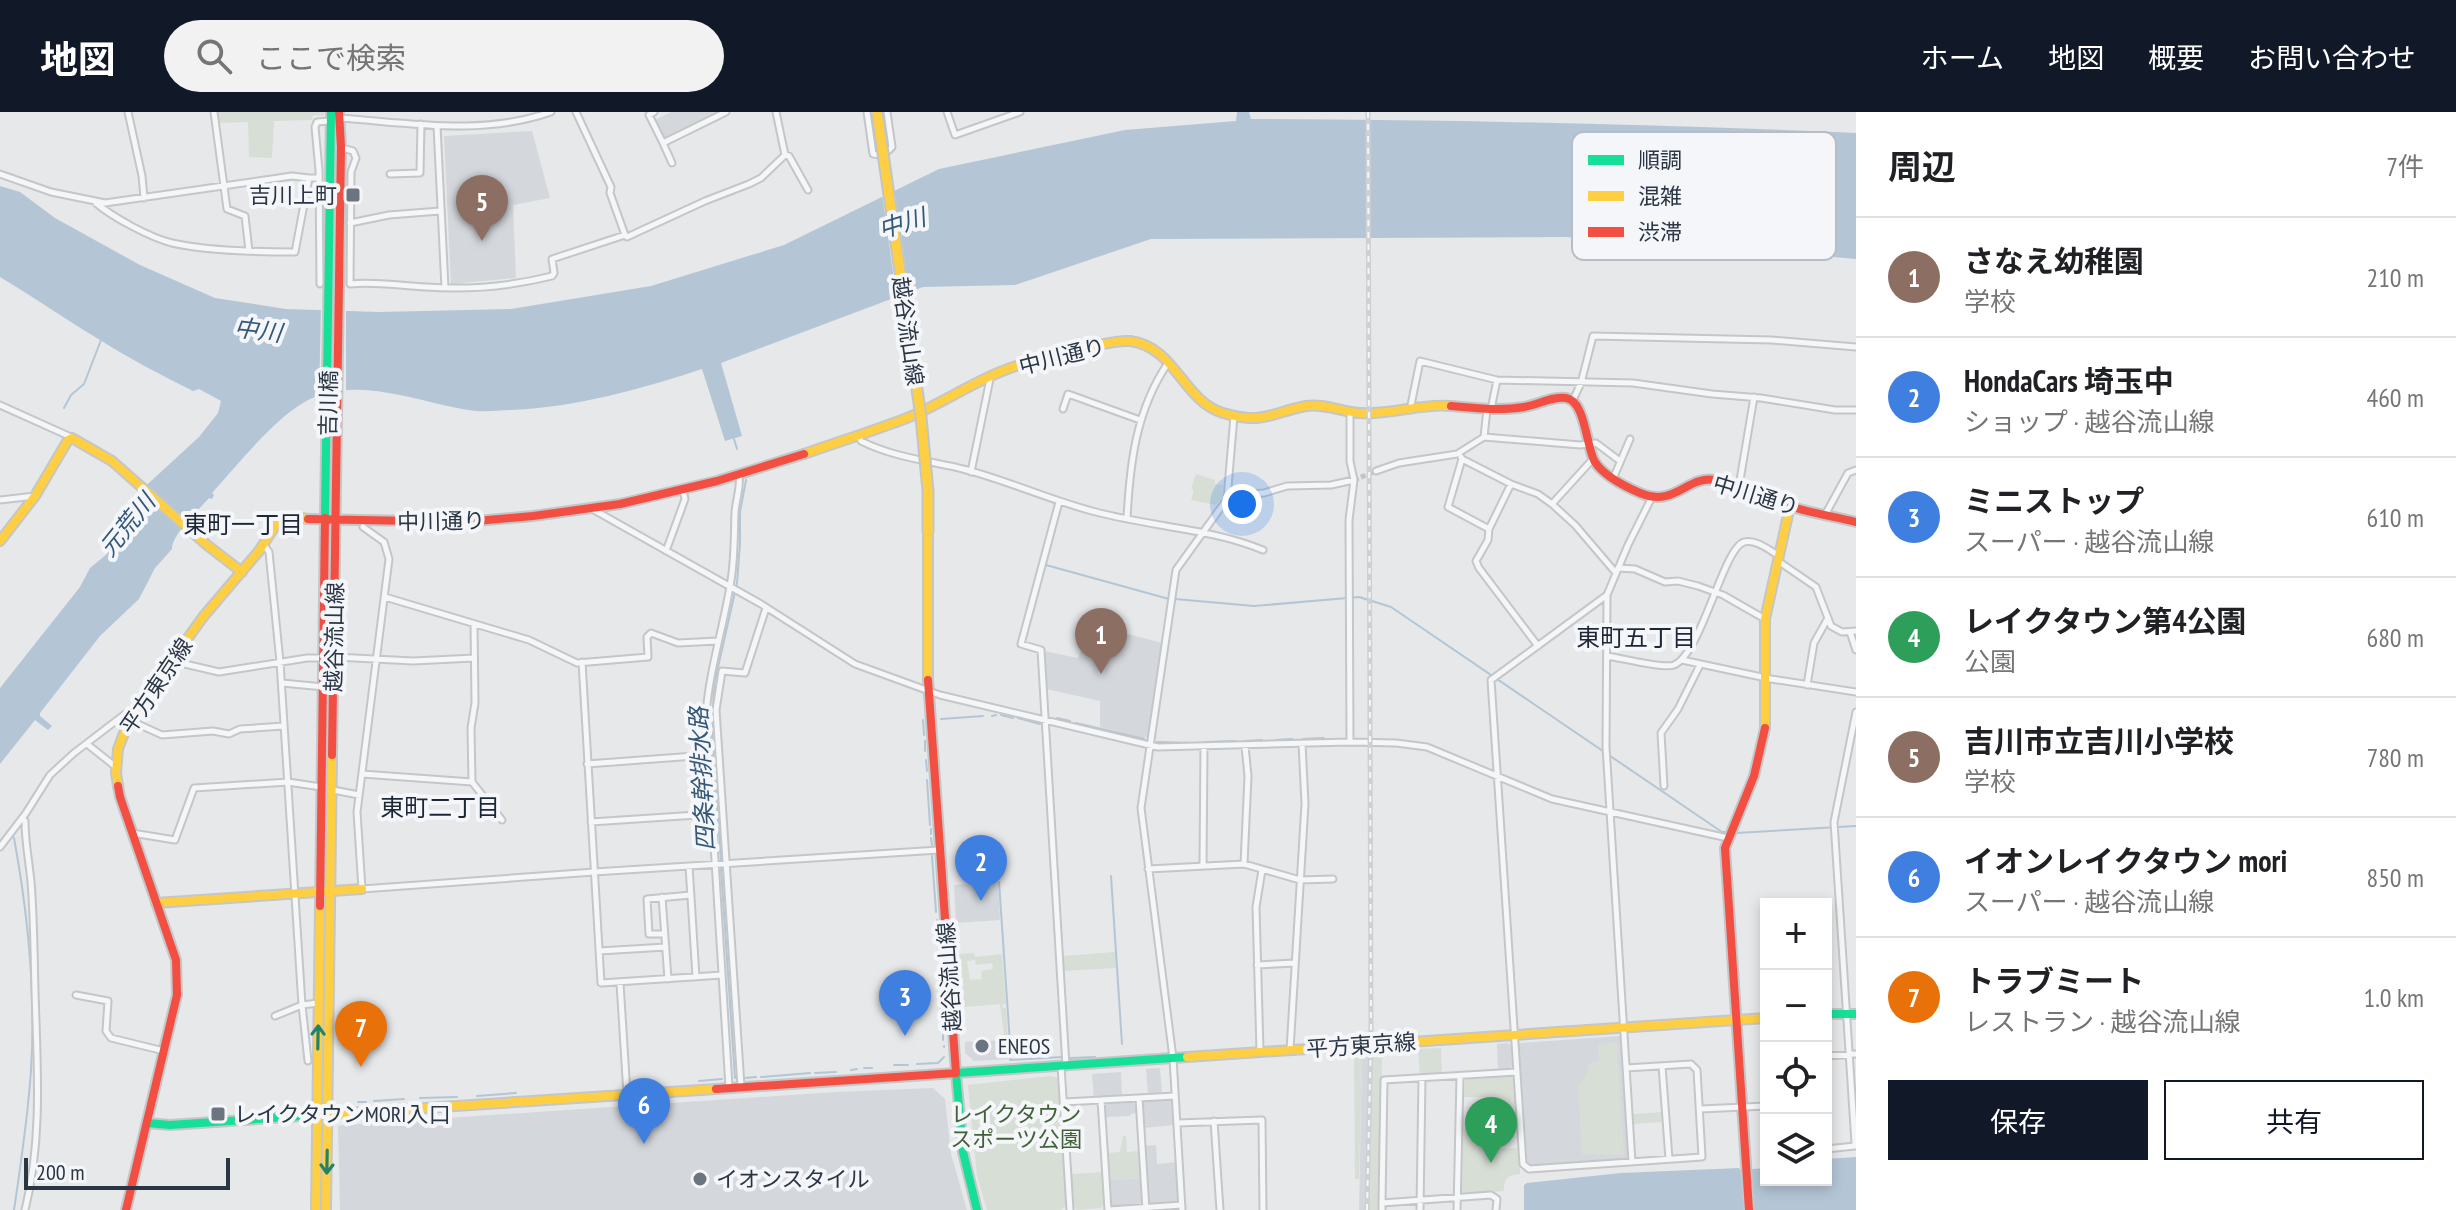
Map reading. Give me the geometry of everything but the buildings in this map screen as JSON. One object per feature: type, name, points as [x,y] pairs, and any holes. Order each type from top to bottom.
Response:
[{"type":"main road","name":"越谷流山線","points":[[877,112],[921,417],[928,491],[926,608],[929,692],[963,1152],[977,1210]]},
{"type":"main road","points":[[334,299],[341,147],[335,116]]},
{"type":"main road","points":[[334,299],[335,116]]},
{"type":"main road","name":"吉川橋","points":[[331,507],[334,299]]},
{"type":"main road","name":"中川通り","points":[[264,544],[275,526],[295,517],[465,522],[592,508],[683,490],[739,475],[929,409],[990,376],[1074,350],[1129,341],[1153,348],[1206,405],[1234,416],[1268,418],[1309,405],[1385,413],[1441,405],[1489,409],[1526,407],[1559,398],[1572,400]]},
{"type":"main road","points":[[1572,400],[1580,410],[1593,460],[1602,471],[1639,493],[1652,497]]},
{"type":"main road","points":[[0,541],[35,496],[72,438],[104,455],[132,477],[207,545],[242,572]]},
{"type":"main road","name":"中川通り","points":[[1652,497],[1673,495],[1707,479],[1739,486],[1790,506],[1856,522]]},
{"type":"main road","points":[[1749,1210],[1725,848],[1754,776],[1765,730],[1765,619],[1790,506]]},
{"type":"main road","name":"越谷流山線","points":[[316,1210],[322,1115],[331,507]]},
{"type":"main road","name":"平方東京線","points":[[126,1210],[165,1051],[177,995],[178,973],[120,797],[116,767],[120,740],[131,717],[219,597],[264,544]]},
{"type":"main road","name":"越谷流山線","points":[[327,789],[324,687],[329,658]]},
{"type":"main road","points":[[156,903],[362,889]]},
{"type":"main road","name":"越谷流山線","points":[[326,891],[318,1003],[326,1210]]},
{"type":"main road","name":"平方東京線","points":[[956,1073],[1760,1018]]},
{"type":"main road","points":[[147,1123],[170,1125],[956,1073]]},
{"type":"street","points":[[128,112],[144,198]]},
{"type":"street","points":[[214,112],[227,209],[245,216],[249,251]]},
{"type":"street","points":[[320,284],[316,124],[319,121],[335,116],[437,126],[491,126],[551,112]]},
{"type":"street","points":[[576,112],[611,187],[610,193],[625,235]]},
{"type":"street","points":[[654,112],[649,115],[672,163]]},
{"type":"street","points":[[663,143],[726,112]]},
{"type":"street","points":[[776,112],[785,155],[789,156],[808,190]]},
{"type":"street","points":[[867,112],[873,154],[878,155],[892,147],[887,112]]},
{"type":"street","points":[[947,112],[955,135],[1020,112]]},
{"type":"street","points":[[390,174],[420,173],[421,124]]},
{"type":"street","points":[[437,126],[445,288]]},
{"type":"street","points":[[341,147],[353,151],[356,158],[351,172],[350,284],[367,282],[445,288],[530,281],[552,276],[552,259],[625,235],[627,237],[749,184],[761,178],[785,155]]},
{"type":"street","points":[[0,174],[51,192],[95,202],[144,198],[292,176],[319,178]]},
{"type":"street","points":[[95,202],[113,216],[165,241],[249,251],[295,252],[309,178]]},
{"type":"street","points":[[350,223],[389,215],[440,211]]},
{"type":"street","points":[[1572,400],[1581,383],[1593,336],[1771,340],[1856,347]]},
{"type":"street","points":[[1410,410],[1420,361],[1497,380],[1633,383],[1835,410],[1856,410]]},
{"type":"street","points":[[1127,518],[1132,455],[1140,420],[1155,385],[1169,363]]},
{"type":"street","points":[[971,472],[990,376]]},
{"type":"street","points":[[1376,471],[1399,463],[1460,456],[1484,437],[1497,380]]},
{"type":"street","points":[[1063,409],[1068,394],[1140,420]]},
{"type":"street","points":[[1739,486],[1754,397]]},
{"type":"street","points":[[0,405],[72,438]]},
{"type":"street","points":[[1350,411],[1350,461],[1354,480],[1349,520],[1350,742]]},
{"type":"street","points":[[1101,1100],[1108,1210],[1182,1208],[1173,1058],[1141,808],[1176,570],[1227,495],[1234,416]]},
{"type":"street","points":[[858,435],[861,441],[890,454],[971,472],[1059,502],[1235,538],[1263,550]]},
{"type":"street","points":[[1484,437],[1545,443],[1596,443],[1620,461]]},
{"type":"street","points":[[1613,479],[1630,439]]},
{"type":"street","points":[[1460,456],[1552,504],[1617,571]]},
{"type":"street","points":[[1460,456],[1448,507],[1489,529]]},
{"type":"street","points":[[1552,504],[1593,460]]},
{"type":"street","points":[[1825,515],[1848,473],[1856,470]]},
{"type":"street","points":[[739,475],[741,484],[735,511],[736,541],[731,586],[708,685],[706,715],[712,814],[721,864],[741,1087]]},
{"type":"street","points":[[1227,495],[1354,480]]},
{"type":"street","points":[[1511,484],[1489,529],[1488,540],[1477,556],[1479,568],[1538,646]]},
{"type":"street","points":[[666,551],[685,499],[683,490]]},
{"type":"street","points":[[0,500],[35,496]]},
{"type":"street","points":[[1632,1162],[1606,748],[1607,595],[1652,497]]},
{"type":"street","points":[[1059,502],[1021,644],[1041,650],[1070,1210]]},
{"type":"street","points":[[592,508],[731,586],[855,664],[929,692],[1150,746],[1350,742],[1427,747],[1552,799],[1610,813],[1730,834]]},
{"type":"street","points":[[363,527],[387,546],[389,559],[357,812],[362,889],[940,849]]},
{"type":"street","points":[[1607,656],[1661,667],[1682,660],[1729,562],[1743,542],[1755,542],[1816,587],[1831,626],[1842,632],[1853,631],[1856,650]]},
{"type":"street","points":[[264,544],[269,552],[282,683],[308,1061]]},
{"type":"street","points":[[1617,571],[1635,569],[1665,582],[1678,581],[1716,592],[1765,619]]},
{"type":"street","points":[[1607,595],[1491,680],[1523,1164],[1529,1169],[1702,1157],[1697,1070],[1691,1064],[1626,1068]]},
{"type":"street","points":[[385,597],[529,640],[577,663],[648,657],[647,637],[651,633],[678,643],[718,641]]},
{"type":"street","points":[[730,1088],[722,975],[716,722],[718,687],[722,671],[745,673],[766,608]]},
{"type":"street","points":[[1807,685],[1814,643],[1829,618]]},
{"type":"street","points":[[474,624],[472,782],[502,820]]},
{"type":"street","points":[[172,661],[219,672],[307,658],[413,661],[474,658]]},
{"type":"street","points":[[1682,660],[1856,692]]},
{"type":"street","points":[[582,662],[601,983],[722,975]]},
{"type":"street","points":[[1664,786],[1661,733],[1678,709],[1700,665]]},
{"type":"street","points":[[282,683],[324,687]]},
{"type":"street","points":[[1832,1148],[1855,1146],[1852,1014],[1834,822],[1856,712]]},
{"type":"street","points":[[0,847],[50,775],[125,714],[162,735],[213,731],[229,734],[240,729],[284,726]]},
{"type":"street","points":[[1290,1051],[1305,804],[1302,743]]},
{"type":"street","points":[[87,744],[116,767]]},
{"type":"street","points":[[1203,865],[1204,746]]},
{"type":"street","points":[[1244,864],[1248,776],[1245,746]]},
{"type":"street","points":[[587,764],[708,755]]},
{"type":"street","points":[[362,774],[472,782]]},
{"type":"street","points":[[132,833],[175,840],[194,788],[288,782],[359,795]]},
{"type":"street","points":[[591,822],[712,814]]},
{"type":"street","points":[[22,818],[25,821],[31,881],[38,1051],[35,1145],[25,1210]]},
{"type":"street","points":[[1148,869],[1244,864],[1300,880],[1333,879]]},
{"type":"street","points":[[689,866],[696,977]]},
{"type":"street","points":[[1260,1052],[1256,907],[1262,870]]},
{"type":"street","points":[[665,934],[649,934],[647,899],[691,895]]},
{"type":"street","points":[[662,897],[668,979]]},
{"type":"street","points":[[599,951],[666,947]]},
{"type":"street","points":[[1257,965],[1295,963]]},
{"type":"street","points":[[620,983],[627,1095]]},
{"type":"street","points":[[76,995],[108,1001],[106,1031],[111,1038],[165,1051]]},
{"type":"street","points":[[275,1016],[302,1005],[318,1003]]},
{"type":"street","points":[[1832,1056],[1853,1054]]},
{"type":"street","points":[[1662,1066],[1669,1159]]},
{"type":"street","points":[[1496,1210],[1497,1199],[1491,1195],[1382,1206],[1384,1080],[1516,1072]]},
{"type":"street","points":[[1457,1210],[1460,1077]]},
{"type":"street","points":[[1420,1210],[1422,1078]]},
{"type":"street","points":[[1064,1102],[1175,1096]]},
{"type":"street","points":[[1139,1098],[1146,1209]]},
{"type":"street","points":[[1700,1109],[1760,1106]]},
{"type":"street","points":[[1178,1123],[1262,1120],[1263,1210]]},
{"type":"street","points":[[1214,1121],[1220,1210]]},
{"type":"shaded area","points":[[671,112],[719,112],[665,139],[655,120]]},
{"type":"shaded area","points":[[532,131],[550,198],[513,205],[516,278],[451,284],[444,136]]},
{"type":"shaded area","points":[[1090,624],[1162,643],[1148,736],[1142,739],[1100,727],[1100,701],[1046,689],[1044,651],[1078,658]]},
{"type":"shaded area","points":[[998,882],[1000,920],[956,923],[954,885]]},
{"type":"shaded area","points":[[1620,1036],[1626,1159],[1530,1166],[1526,1163],[1519,1043]]},
{"type":"shaded area","points":[[1009,1040],[1010,1059],[974,1061],[965,1053],[965,1042]]},
{"type":"shaded area","points":[[1508,1043],[1511,1046],[1512,1066],[1498,1070],[1497,1044]]},
{"type":"shaded area","points":[[1362,1056],[1373,1056],[1370,1210],[1359,1210]]},
{"type":"shaded area","points":[[1160,1068],[1162,1094],[1148,1095],[1146,1069]]},
{"type":"shaded area","points":[[1121,1072],[1122,1096],[1094,1098],[1092,1074]]},
{"type":"shaded area","points":[[933,1088],[945,1099],[951,1154],[967,1210],[340,1210],[338,1126]]},
{"type":"shaded area","points":[[1145,1100],[1172,1101],[1174,1125],[1143,1128],[1141,1105]]},
{"type":"shaded area","points":[[1131,1101],[1136,1113],[1105,1117],[1104,1106],[1107,1103]]},
{"type":"shaded area","points":[[1156,1145],[1157,1164],[1176,1162],[1179,1199],[1176,1203],[1151,1205],[1148,1201],[1144,1146]]},
{"type":"shaded area","points":[[1140,1178],[1142,1201],[1139,1205],[1114,1207],[1111,1204],[1109,1180]]},
{"type":"green space","points":[[217,112],[325,112],[323,116],[313,115],[312,120],[274,121],[272,158],[249,157],[248,122],[218,123]]},
{"type":"green space","points":[[1196,474],[1223,485],[1222,497],[1216,505],[1191,500]]},
{"type":"green space","points":[[1115,952],[1116,968],[1064,971],[1063,956]]},
{"type":"green space","points":[[974,953],[975,957],[1002,954],[1006,1004],[1002,1004],[1006,1008],[1008,1039],[1000,1039],[1000,1035],[1004,1034],[1000,1004],[964,1007],[959,954]],"holes":[[[975,960],[976,965],[992,963],[993,969],[981,971],[982,979],[970,980],[967,961]]]},
{"type":"green space","points":[[1617,1042],[1624,1155],[1582,1154],[1578,1087],[1588,1071],[1589,1063],[1599,1061],[1598,1044]]},
{"type":"green space","points":[[1441,1048],[1442,1075],[1420,1076],[1418,1049]]},
{"type":"green space","points":[[1373,1054],[1382,1054],[1379,1210],[1370,1210]]},
{"type":"green space","points":[[1354,1056],[1362,1056],[1359,1179],[1355,1179]]},
{"type":"green space","name":"レイクタウン スポーツ公園","points":[[1050,1076],[1058,1078],[1066,1206],[1061,1210],[987,1210],[977,1176],[968,1085]]},
{"type":"green space","points":[[1511,1076],[1514,1079],[1516,1118],[1494,1119],[1493,1097],[1464,1097],[1467,1079]]},
{"type":"green space","points":[[1663,1112],[1663,1122],[1633,1124],[1633,1114]]},
{"type":"green space","points":[[1493,1128],[1495,1149],[1519,1148],[1520,1174],[1507,1178],[1504,1191],[1465,1194],[1462,1191],[1463,1129]]},
{"type":"green space","points":[[1123,1136],[1126,1136],[1127,1152],[1139,1151],[1140,1178],[1109,1180],[1108,1153],[1120,1152]]},
{"type":"green space","points":[[1103,1172],[1104,1204],[1101,1208],[1077,1210],[1073,1207],[1071,1174]]},
{"type":"water","name":"中川","points":[[1237,112],[1249,112],[1251,119],[1554,123],[1831,132],[1572,132],[1572,237],[1151,239],[1015,285],[923,287],[721,363],[742,436],[725,441],[702,369],[608,396],[512,410],[476,411],[378,391],[339,391],[320,395],[306,401],[276,424],[212,493],[212,499],[209,498],[181,530],[172,549],[155,568],[139,599],[100,636],[40,713],[52,726],[48,730],[35,720],[0,764],[0,688],[80,587],[90,568],[107,554],[110,545],[130,526],[138,493],[199,437],[218,413],[221,401],[199,389],[193,391],[134,360],[0,277],[0,186],[20,192],[55,218],[140,265],[215,298],[286,309],[379,312],[511,309],[651,286],[784,245],[939,169],[1125,130],[1236,121]]},
{"type":"water","points":[[1836,132],[1856,133],[1856,259],[1836,257]]},
{"type":"water","points":[[506,199],[507,210],[482,213],[481,202]]},
{"type":"water","points":[[1856,1157],[1856,1210],[1524,1210],[1524,1185],[1527,1183],[1621,1173],[1760,1168],[1760,1186],[1832,1186],[1832,1159]]},
{"type":"pier","points":[[894,187],[910,296],[897,301],[882,193]]},
{"type":"pier","points":[[321,306],[346,307],[346,395],[319,400]]},
{"type":"waterway","points":[[64,408],[71,395],[84,384],[101,340]]},
{"type":"waterway","name":"四条幹排水路","points":[[734,439],[737,449]]},
{"type":"waterway","name":"四条幹排水路","points":[[721,861],[712,736],[714,685],[737,583],[740,512],[746,480]]},
{"type":"waterway","points":[[1046,565],[1169,599]]},
{"type":"waterway","points":[[1175,599],[1254,606],[1359,597],[1391,607],[1722,832],[1729,832]]},
{"type":"waterway","points":[[992,716],[996,715]]},
{"type":"waterway","points":[[1001,715],[1013,718]]},
{"type":"waterway","points":[[941,719],[983,716]]},
{"type":"waterway","points":[[1018,718],[1040,724]]},
{"type":"waterway","points":[[1057,718],[1070,721]]},
{"type":"waterway","points":[[923,720],[924,735]]},
{"type":"waterway","points":[[1076,723],[1144,739]]},
{"type":"waterway","points":[[1303,739],[1324,738]]},
{"type":"waterway","points":[[1276,740],[1292,739]]},
{"type":"waterway","points":[[1245,741],[1262,740]]},
{"type":"waterway","points":[[925,741],[925,751]]},
{"type":"waterway","points":[[1205,742],[1235,741]]},
{"type":"waterway","points":[[1157,742],[1192,743]]},
{"type":"waterway","points":[[926,760],[927,771]]},
{"type":"waterway","points":[[927,780],[930,825]]},
{"type":"waterway","points":[[1736,833],[1856,826]]},
{"type":"waterway","points":[[931,829],[931,834]]},
{"type":"waterway","points":[[14,838],[32,983],[30,1088],[14,1210]]},
{"type":"waterway","points":[[931,838],[932,845]]},
{"type":"waterway","points":[[932,856],[936,912]]},
{"type":"waterway","name":"四条幹排水路","points":[[721,868],[735,1078]]},
{"type":"waterway","points":[[1111,876],[1122,1044]]},
{"type":"waterway","points":[[999,882],[1011,1058]]},
{"type":"waterway","points":[[937,920],[939,956]]},
{"type":"waterway","points":[[939,966],[942,1022]]},
{"type":"waterway","points":[[943,1029],[943,1040]]},
{"type":"waterway","points":[[917,1064],[938,1063],[944,1057]]},
{"type":"waterway","points":[[1010,1060],[1062,1057]]},
{"type":"waterway","points":[[1070,1058],[1095,1057]]},
{"type":"waterway","points":[[894,1065],[908,1065]]},
{"type":"waterway","points":[[864,1068],[872,1068]]},
{"type":"waterway","points":[[851,1070],[857,1069]]},
{"type":"waterway","points":[[815,1073],[836,1072]]},
{"type":"waterway","points":[[761,1077],[810,1073]]},
{"type":"waterway","points":[[744,1078],[756,1077]]},
{"type":"waterway","points":[[699,1081],[722,1079]]},
{"type":"waterway","points":[[477,1096],[516,1093]]},
{"type":"waterway","points":[[420,1098],[457,1097]]},
{"type":"waterway","points":[[374,1101],[404,1099]]},
{"type":"waterway","points":[[358,1102],[366,1102]]},
{"type":"tunnel","points":[[1354,480],[1376,471]]},
{"type":"railway","points":[[1367,1210],[1371,1035],[1368,112]]},
{"type":"traffic: fast","points":[[325,518],[331,112]]},
{"type":"traffic: fast","points":[[1832,1014],[1856,1014]]},
{"type":"traffic: fast","points":[[977,1210],[963,1152],[956,1073],[1187,1057]]},
{"type":"traffic: fast","points":[[147,1123],[170,1125],[317,1115]]},
{"type":"traffic: slow","points":[[877,112],[921,417],[928,491],[928,533]]},
{"type":"traffic: slow","points":[[804,454],[907,418],[1011,368],[1121,341],[1146,345],[1169,363],[1209,406],[1237,416],[1266,417],[1313,405],[1372,413],[1451,406]]},
{"type":"traffic: slow","points":[[0,541],[35,496],[72,438],[112,461],[242,572]]},
{"type":"traffic: slow","points":[[1765,728],[1765,619],[1790,506]]},
{"type":"traffic: slow","points":[[118,786],[118,749],[129,720],[203,617],[259,551],[275,526],[285,519],[308,519]]},
{"type":"traffic: slow","points":[[928,533],[928,680]]},
{"type":"traffic: slow","points":[[326,1210],[332,755]]},
{"type":"traffic: slow","points":[[156,903],[362,889]]},
{"type":"traffic: slow","points":[[316,1210],[320,906]]},
{"type":"traffic: slow","points":[[1187,1057],[1760,1018]]},
{"type":"traffic: slow","points":[[317,1115],[716,1089]]},
{"type":"traffic: jam","points":[[332,755],[339,112]]},
{"type":"traffic: jam","points":[[1451,406],[1515,408],[1566,398],[1578,407],[1595,462],[1604,472],[1640,493],[1663,497],[1696,482],[1715,480],[1796,508],[1856,522]]},
{"type":"traffic: jam","points":[[308,519],[465,522],[533,516],[620,504],[717,481],[804,454]]},
{"type":"traffic: jam","points":[[320,906],[325,518]]},
{"type":"traffic: jam","points":[[716,1089],[956,1073],[928,680]]},
{"type":"traffic: jam","points":[[1749,1210],[1725,848],[1754,776],[1765,728]]},
{"type":"traffic: jam","points":[[118,786],[176,960],[177,995],[126,1210]]},
{"type":"place","name":"吉川上町","points":[[353,195]]},
{"type":"place","name":"吉川市立吉川小学校","points":[[482,241]]},
{"type":"place","name":"さなえ幼稚園","points":[[1101,674]]},
{"type":"place","name":"HondaCars 埼玉中","points":[[981,901]]},
{"type":"place","name":"ミニストップ","points":[[905,1036]]},
{"type":"place","name":"ENEOS","points":[[982,1046]]},
{"type":"place","name":"トラブミート","points":[[361,1067]]},
{"type":"place","name":"レイクタウンMORI入口","points":[[218,1114]]},
{"type":"place","name":"イオンレイクタウン mori","points":[[644,1144]]},
{"type":"place","name":"レイクタウン第4公園","points":[[1491,1163]]},
{"type":"place","name":"イオンスタイル","points":[[700,1179]]},
{"type":"district","name":"東町一丁目","points":[[243,524]]},
{"type":"district","name":"東町五丁目","points":[[1636,637]]},
{"type":"district","name":"東町二丁目","points":[[440,807]]},
{"type":"water label","name":"元荒川","points":[[127,525]]}]
